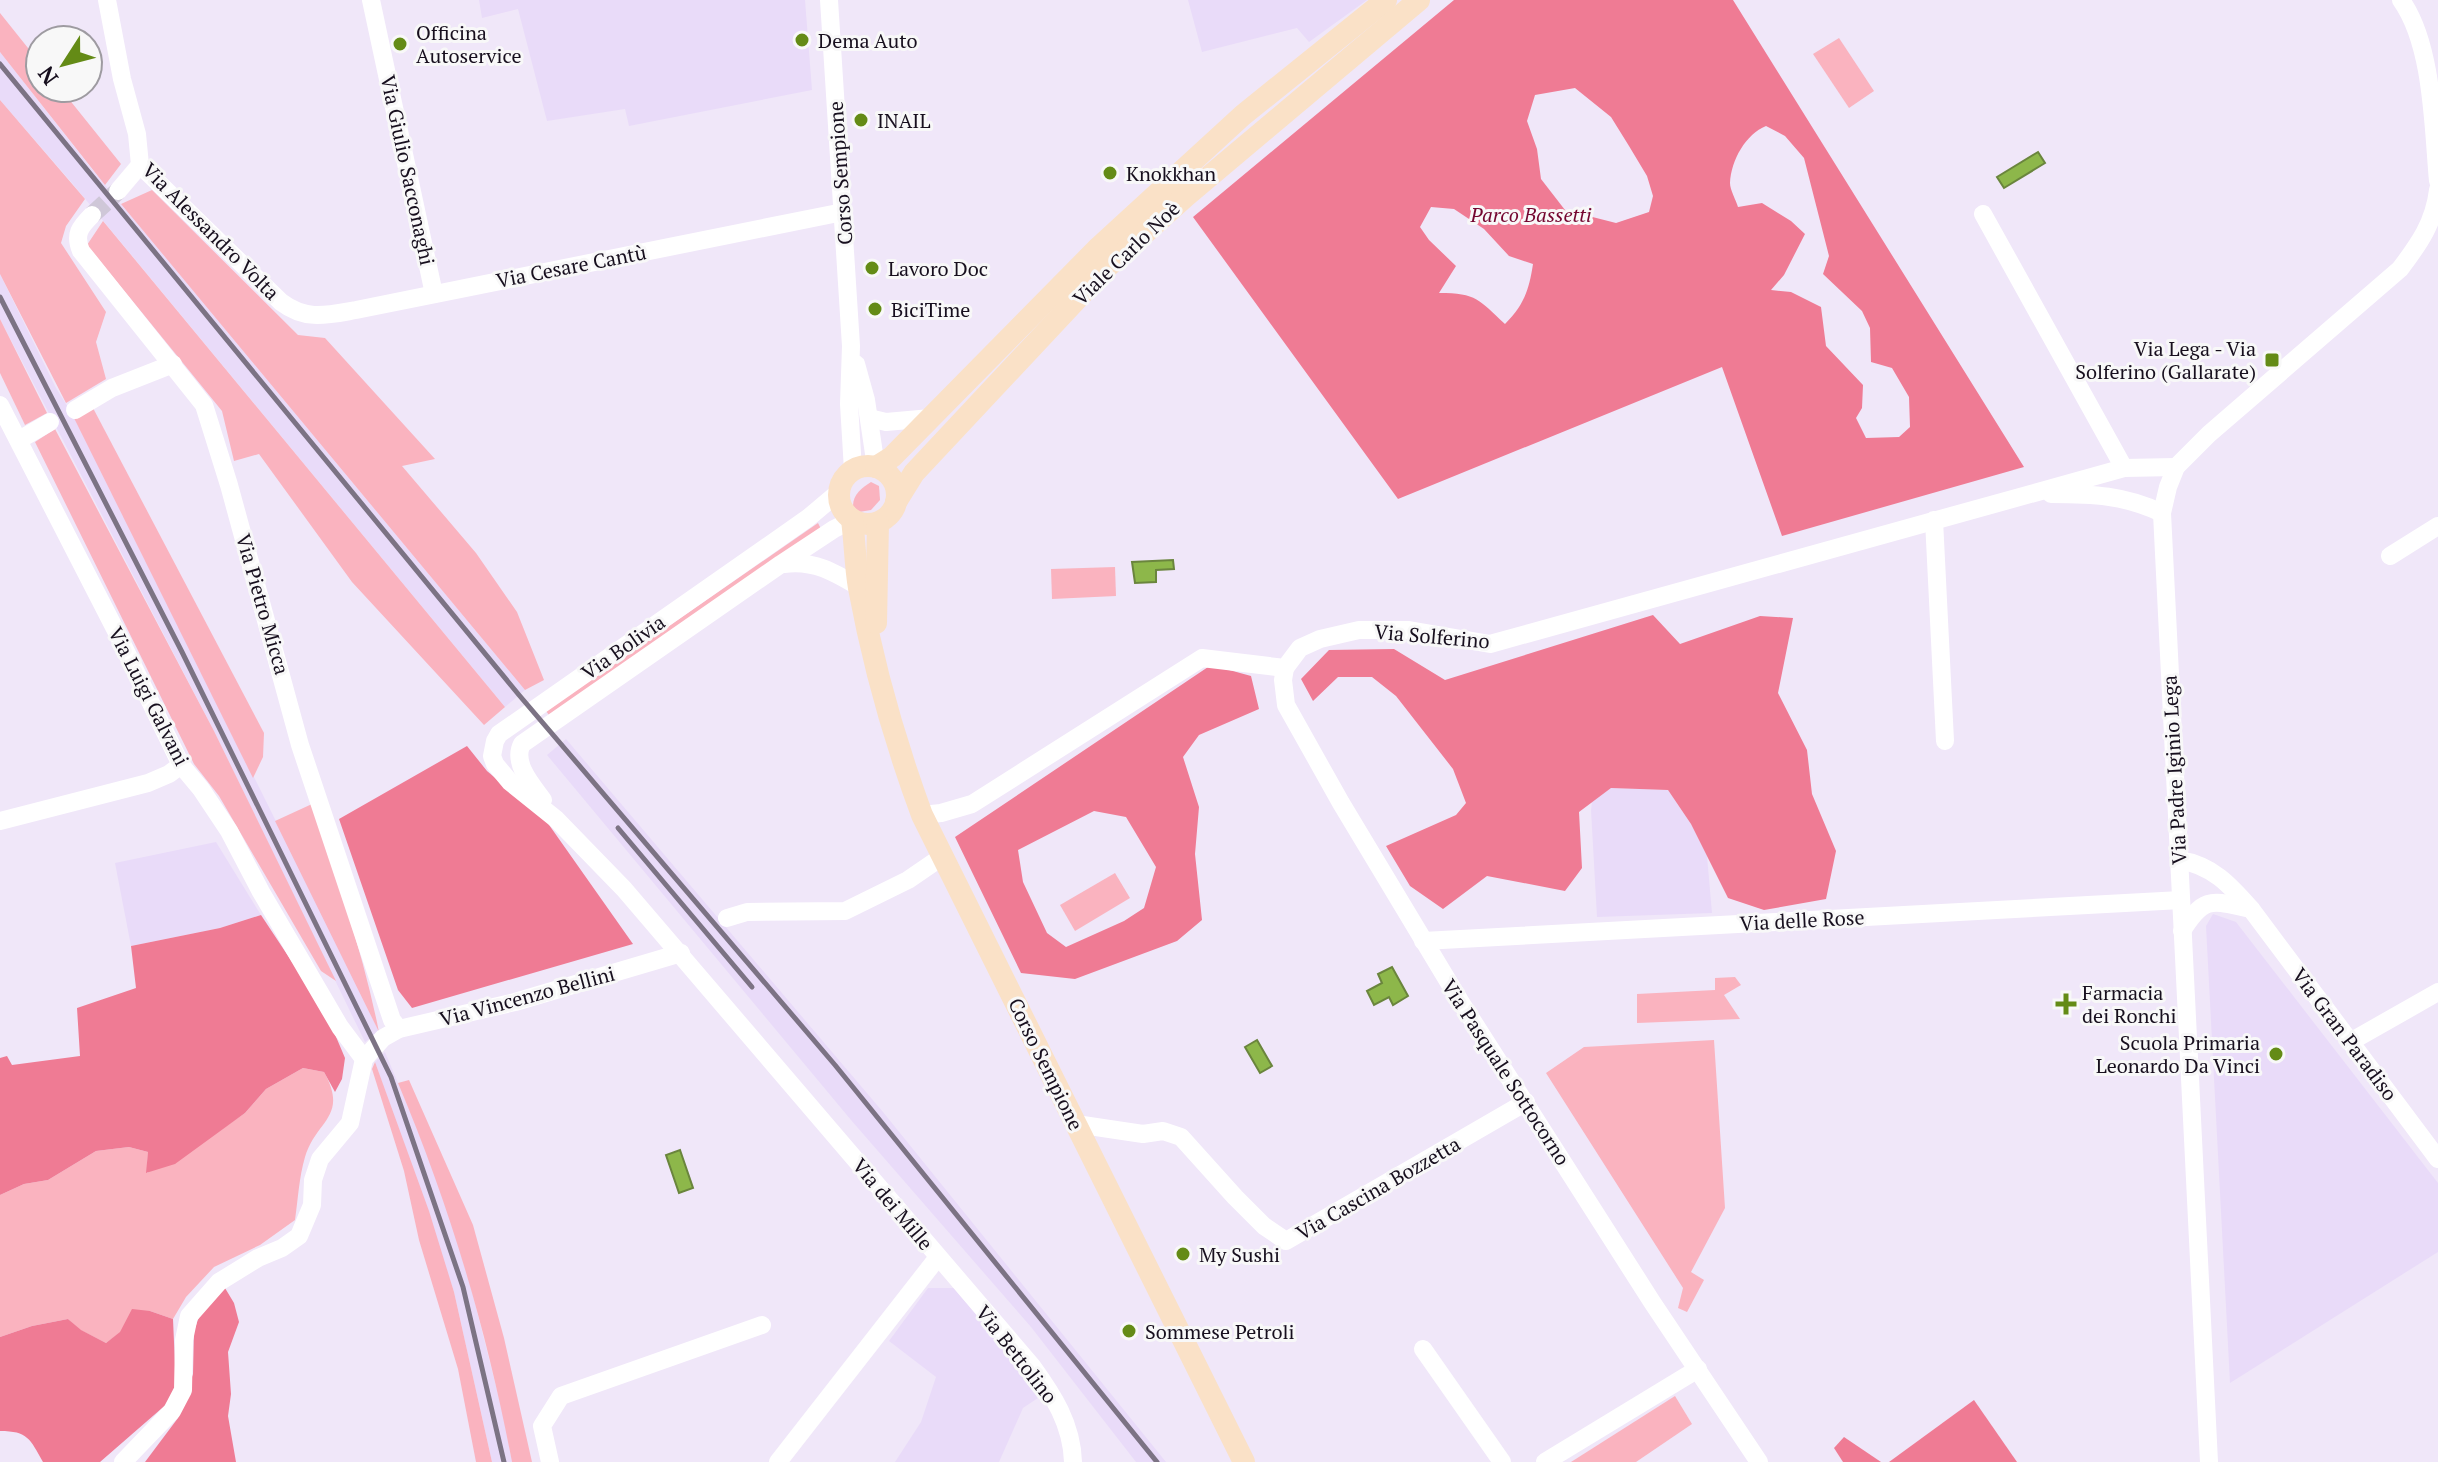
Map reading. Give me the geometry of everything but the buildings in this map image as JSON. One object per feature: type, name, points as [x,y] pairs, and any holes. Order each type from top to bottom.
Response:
[{"type":"main road","name":"Viale Carlo Noè","points":[[876,467],[892,457],[1122,226],[1243,115],[1386,0]]},
{"type":"main road","name":"Viale Carlo Noè","points":[[896,502],[924,462],[1106,268],[1198,186],[1419,0]]},
{"type":"main road","points":[[876,467],[889,476],[895,486],[896,502],[887,518],[878,523],[862,524],[852,520],[842,508],[839,492],[853,470],[876,467]]},
{"type":"main road","name":"Corso Sempione","points":[[852,520],[859,587],[905,768],[922,815],[1244,1462]]},
{"type":"main road","name":"Corso Sempione","points":[[876,656],[878,523]]},
{"type":"street","name":"Via Alessandro Volta","points":[[107,0],[122,79],[137,134],[140,165],[281,302],[299,313]]},
{"type":"street","name":"Via Giulio Sacconaghi","points":[[371,0],[434,294]]},
{"type":"street","name":"Corso Sempione","points":[[829,0],[851,346],[849,404],[853,470]]},
{"type":"street","points":[[2401,0],[2417,32],[2426,76],[2438,181]]},
{"type":"street","points":[[118,191],[140,165]]},
{"type":"street","name":"Via Padre Iginio Lega","points":[[2209,1462],[2162,513],[2176,467],[2209,434],[2400,269],[2432,233],[2438,190]]},
{"type":"street","name":"Via Cesare Cantù","points":[[299,313],[320,316],[843,212]]},
{"type":"street","points":[[1983,214],[2124,468]]},
{"type":"street","name":"Via Pietro Micca","points":[[92,215],[77,233],[81,251],[204,405],[300,745],[392,1020],[399,1029]]},
{"type":"street","name":"Corso Sempione","points":[[851,346],[869,418],[876,467]]},
{"type":"street","points":[[75,410],[112,388],[173,364]]},
{"type":"street","name":"Via Luigi Galvani","points":[[0,405],[181,765],[229,831],[340,1027],[370,1052]]},
{"type":"street","points":[[869,418],[886,422],[931,418]]},
{"type":"street","points":[[19,440],[50,422]]},
{"type":"street","name":"Via Solferino","points":[[1285,668],[1300,648],[1320,639],[1359,630],[1409,630],[1490,644],[2124,468],[2176,467]]},
{"type":"street","name":"Via Bolivia","points":[[681,953],[556,819],[510,782],[495,764],[493,749],[499,734],[808,518],[839,492]]},
{"type":"street","name":"Via Solferino","points":[[2028,494],[2097,494],[2136,501],[2162,513]]},
{"type":"street","name":"Via Bolivia","points":[[556,819],[519,761],[518,752],[522,744],[781,564],[852,520]]},
{"type":"street","points":[[1934,520],[1945,741]]},
{"type":"street","points":[[2390,556],[2438,526]]},
{"type":"street","points":[[781,564],[802,561],[822,566],[859,587]]},
{"type":"street","points":[[922,815],[972,804],[1202,658],[1285,668]]},
{"type":"street","name":"Via Pasquale Sottocorno","points":[[1285,668],[1286,705],[1297,728],[1423,941],[1652,1302],[1759,1462]]},
{"type":"street","points":[[0,821],[148,783],[181,765]]},
{"type":"street","points":[[727,918],[747,912],[845,911],[908,880],[943,856]]},
{"type":"street","name":"Via Gran Paradiso","points":[[2179,860],[2198,863],[2227,883],[2251,909],[2438,1159]]},
{"type":"street","name":"Via delle Rose","points":[[1423,941],[2181,900]]},
{"type":"street","points":[[2182,931],[2195,910],[2211,901],[2251,909]]},
{"type":"street","name":"Via Vincenzo Bellini","points":[[370,1052],[383,1038],[399,1029],[515,1002],[681,953]]},
{"type":"street","name":"Via dei Mille","points":[[681,953],[938,1257],[778,1462]]},
{"type":"street","points":[[2350,1042],[2438,992]]},
{"type":"street","points":[[123,1462],[172,1411],[183,1390],[184,1340],[189,1316],[219,1282],[299,1236],[312,1205],[313,1180],[320,1159],[350,1123],[370,1052]]},
{"type":"street","name":"Via Cascina Bozzetta","points":[[1076,1124],[1143,1134],[1163,1131],[1181,1137],[1264,1226],[1286,1241],[1526,1102]]},
{"type":"street","name":"Via Bettolino","points":[[938,1257],[1047,1387],[1069,1430],[1073,1462]]},
{"type":"street","points":[[550,1462],[542,1426],[561,1396],[762,1325]]},
{"type":"street","points":[[1423,1349],[1502,1462]]},
{"type":"street","points":[[1545,1462],[1698,1369]]},
{"type":"shaded area","points":[[479,0],[805,0],[812,90],[629,126],[625,109],[547,121],[518,9],[482,18]]},
{"type":"shaded area","points":[[1188,0],[1367,0],[1309,42],[1297,28],[1202,52]]},
{"type":"shaded area","points":[[0,13],[24,43],[24,82],[0,52]]},
{"type":"shaded area","points":[[1839,38],[1874,91],[1849,108],[1813,54]]},
{"type":"shaded area","points":[[0,52],[24,83],[24,104],[41,104],[525,690],[505,707],[0,100]]},
{"type":"shaded area","points":[[0,100],[85,199],[66,226],[61,243],[106,312],[96,342],[106,379],[66,403],[0,274]]},
{"type":"shaded area","points":[[41,104],[73,104],[121,164],[105,185]]},
{"type":"shaded area","points":[[2038,152],[2045,163],[2004,188],[1997,177]]},
{"type":"shaded area","points":[[152,190],[298,335],[325,338],[435,459],[402,466],[476,553],[517,612],[544,680],[525,690],[121,204]]},
{"type":"shaded area","points":[[103,221],[505,707],[484,725],[352,582],[259,454],[234,461],[222,411],[87,245]]},
{"type":"shaded area","points":[[0,274],[56,388],[79,425],[349,968],[379,1032],[365,1042],[214,731],[0,319]]},
{"type":"shaded area","points":[[0,319],[47,413],[25,425],[0,373]]},
{"type":"shaded area","points":[[93,408],[264,733],[263,757],[253,778],[73,416]]},
{"type":"shaded area","points":[[55,429],[214,731],[336,981],[321,971],[219,796],[194,764],[35,442]]},
{"type":"shaded area","points":[[871,482],[879,486],[880,500],[871,510],[859,512],[853,506],[855,498]]},
{"type":"shaded area","points":[[818,523],[821,529],[549,715],[546,711]]},
{"type":"shaded area","points":[[1173,560],[1174,569],[1156,570],[1156,582],[1135,583],[1132,562]]},
{"type":"shaded area","points":[[1115,567],[1116,596],[1052,599],[1051,569]]},
{"type":"shaded area","points":[[566,739],[883,1112],[1166,1462],[1136,1462],[1031,1327],[851,1120],[547,755]]},
{"type":"shaded area","points":[[1611,788],[1668,790],[1691,824],[1707,856],[1712,913],[1597,917],[1591,810],[1592,802]]},
{"type":"shaded area","points":[[312,804],[358,945],[379,1032],[275,821]]},
{"type":"shaded area","points":[[216,842],[261,915],[220,928],[131,946],[115,863]]},
{"type":"shaded area","points":[[1115,873],[1130,898],[1075,931],[1060,905]]},
{"type":"shaded area","name":"Scuola Primaria Leonardo Da Vinci","points":[[2213,914],[2236,922],[2438,1183],[2438,1252],[2230,1383],[2206,926]]},
{"type":"shaded area","points":[[1392,967],[1408,996],[1393,1005],[1389,997],[1374,1005],[1367,991],[1382,983],[1378,974]]},
{"type":"shaded area","points":[[1735,977],[1741,985],[1724,995],[1740,1019],[1637,1023],[1637,994],[1715,990],[1715,978]]},
{"type":"shaded area","points":[[1257,1040],[1272,1066],[1260,1073],[1245,1047]]},
{"type":"shaded area","points":[[1714,1040],[1725,1208],[1691,1272],[1704,1280],[1687,1312],[1678,1308],[1683,1288],[1546,1073],[1584,1047]]},
{"type":"shaded area","points":[[385,1052],[427,1152],[461,1248],[512,1462],[492,1462],[454,1292],[375,1062]]},
{"type":"shaded area","points":[[375,1062],[429,1211],[454,1292],[492,1462],[476,1462],[458,1369],[419,1240],[404,1171],[372,1069]]},
{"type":"shaded area","points":[[303,1068],[324,1072],[333,1099],[328,1118],[305,1157],[295,1220],[260,1245],[214,1267],[186,1297],[173,1319],[150,1311],[106,1343],[80,1330],[68,1319],[32,1326],[0,1337],[0,1195],[24,1184],[48,1180],[96,1151],[129,1147],[148,1152],[147,1173],[216,1133],[245,1113],[266,1089]]},
{"type":"shaded area","points":[[409,1080],[473,1225],[504,1338],[532,1462],[512,1462],[491,1365],[465,1270],[434,1176],[398,1083]]},
{"type":"shaded area","points":[[680,1150],[693,1188],[679,1193],[666,1155]]},
{"type":"shaded area","points":[[928,1288],[954,1288],[1004,1348],[1038,1398],[1023,1408],[999,1462],[895,1462],[921,1422],[936,1377],[889,1341]]},
{"type":"shaded area","points":[[1675,1396],[1692,1424],[1636,1462],[1571,1462]]},
{"type":"green space","name":"Parco Bassetti","points":[[1454,0],[1733,0],[2024,467],[1782,536],[1722,367],[1398,499],[1193,217]],"holes":[[[1575,88],[1611,117],[1647,176],[1653,196],[1649,212],[1616,223],[1565,210],[1541,179],[1537,149],[1527,121],[1535,95]],[[1766,126],[1785,136],[1804,158],[1829,256],[1823,274],[1862,311],[1870,328],[1871,362],[1892,368],[1909,397],[1910,427],[1899,437],[1866,438],[1856,418],[1862,408],[1863,385],[1826,346],[1821,307],[1791,292],[1771,290],[1784,275],[1805,234],[1762,203],[1738,207],[1730,186],[1733,166],[1746,141]],[[1431,207],[1454,209],[1484,229],[1509,256],[1533,264],[1525,297],[1505,324],[1470,296],[1439,293],[1456,266],[1420,227]]]},
{"type":"green space","points":[[1653,615],[1680,644],[1760,616],[1793,618],[1778,693],[1807,750],[1812,794],[1836,851],[1826,899],[1764,910],[1728,898],[1691,824],[1668,790],[1611,788],[1579,812],[1582,868],[1565,891],[1487,876],[1443,909],[1410,886],[1386,846],[1456,815],[1466,803],[1453,769],[1396,696],[1372,677],[1338,677],[1313,701],[1301,679],[1329,650],[1394,649],[1445,680]]},
{"type":"green space","points":[[1211,665],[1251,676],[1259,709],[1199,735],[1183,757],[1199,807],[1195,854],[1202,920],[1177,941],[1075,979],[1021,973],[955,837]],"holes":[[[1094,811],[1126,817],[1156,867],[1144,908],[1124,921],[1066,947],[1047,933],[1023,882],[1018,850]]]},
{"type":"green space","points":[[467,746],[487,771],[547,822],[633,944],[412,1008],[398,990],[339,819]]},
{"type":"green space","points":[[261,915],[300,974],[334,1032],[345,1058],[342,1079],[335,1092],[324,1072],[303,1068],[266,1089],[245,1113],[175,1164],[146,1173],[148,1152],[129,1147],[96,1151],[48,1180],[24,1184],[0,1195],[0,1058],[7,1056],[12,1065],[80,1056],[77,1008],[136,988],[131,946],[220,928]]},
{"type":"green space","points":[[225,1288],[234,1303],[239,1322],[228,1352],[231,1394],[228,1416],[236,1462],[145,1462],[178,1418],[193,1374],[194,1331],[201,1311]]},
{"type":"green space","points":[[132,1309],[173,1319],[176,1388],[169,1402],[100,1462],[43,1462],[27,1438],[0,1431],[0,1337],[32,1326],[68,1319],[106,1343],[120,1332]]},
{"type":"green space","points":[[1974,1400],[2017,1462],[1889,1462]]},
{"type":"green space","points":[[1844,1437],[1881,1462],[1843,1462],[1834,1448]]},
{"type":"tunnel","points":[[92,215],[118,191]]},
{"type":"railway","points":[[0,64],[519,695],[835,1065],[1157,1462]]},
{"type":"railway","points":[[0,297],[182,652],[391,1077],[463,1287],[504,1462]]},
{"type":"railway","points":[[618,828],[752,987]]},
{"type":"place","name":"Dema Auto","points":[[802,40]]},
{"type":"place","name":"Officina Autoservice","points":[[400,44]]},
{"type":"place","name":"INAIL","points":[[861,120]]},
{"type":"place","name":"Knokkhan","points":[[1110,173]]},
{"type":"place","name":"Lavoro Doc","points":[[872,268]]},
{"type":"place","name":"BiciTime","points":[[875,309]]},
{"type":"place","name":"Via Lega - Via Solferino (Gallarate)","points":[[2272,360]]},
{"type":"place","name":"Farmacia dei Ronchi","points":[[2066,1004]]},
{"type":"place","name":"Scuola Primaria Leonardo Da Vinci","points":[[2276,1054]]},
{"type":"place","name":"My Sushi","points":[[1183,1254]]},
{"type":"place","name":"Sommese Petroli","points":[[1129,1331]]}]
